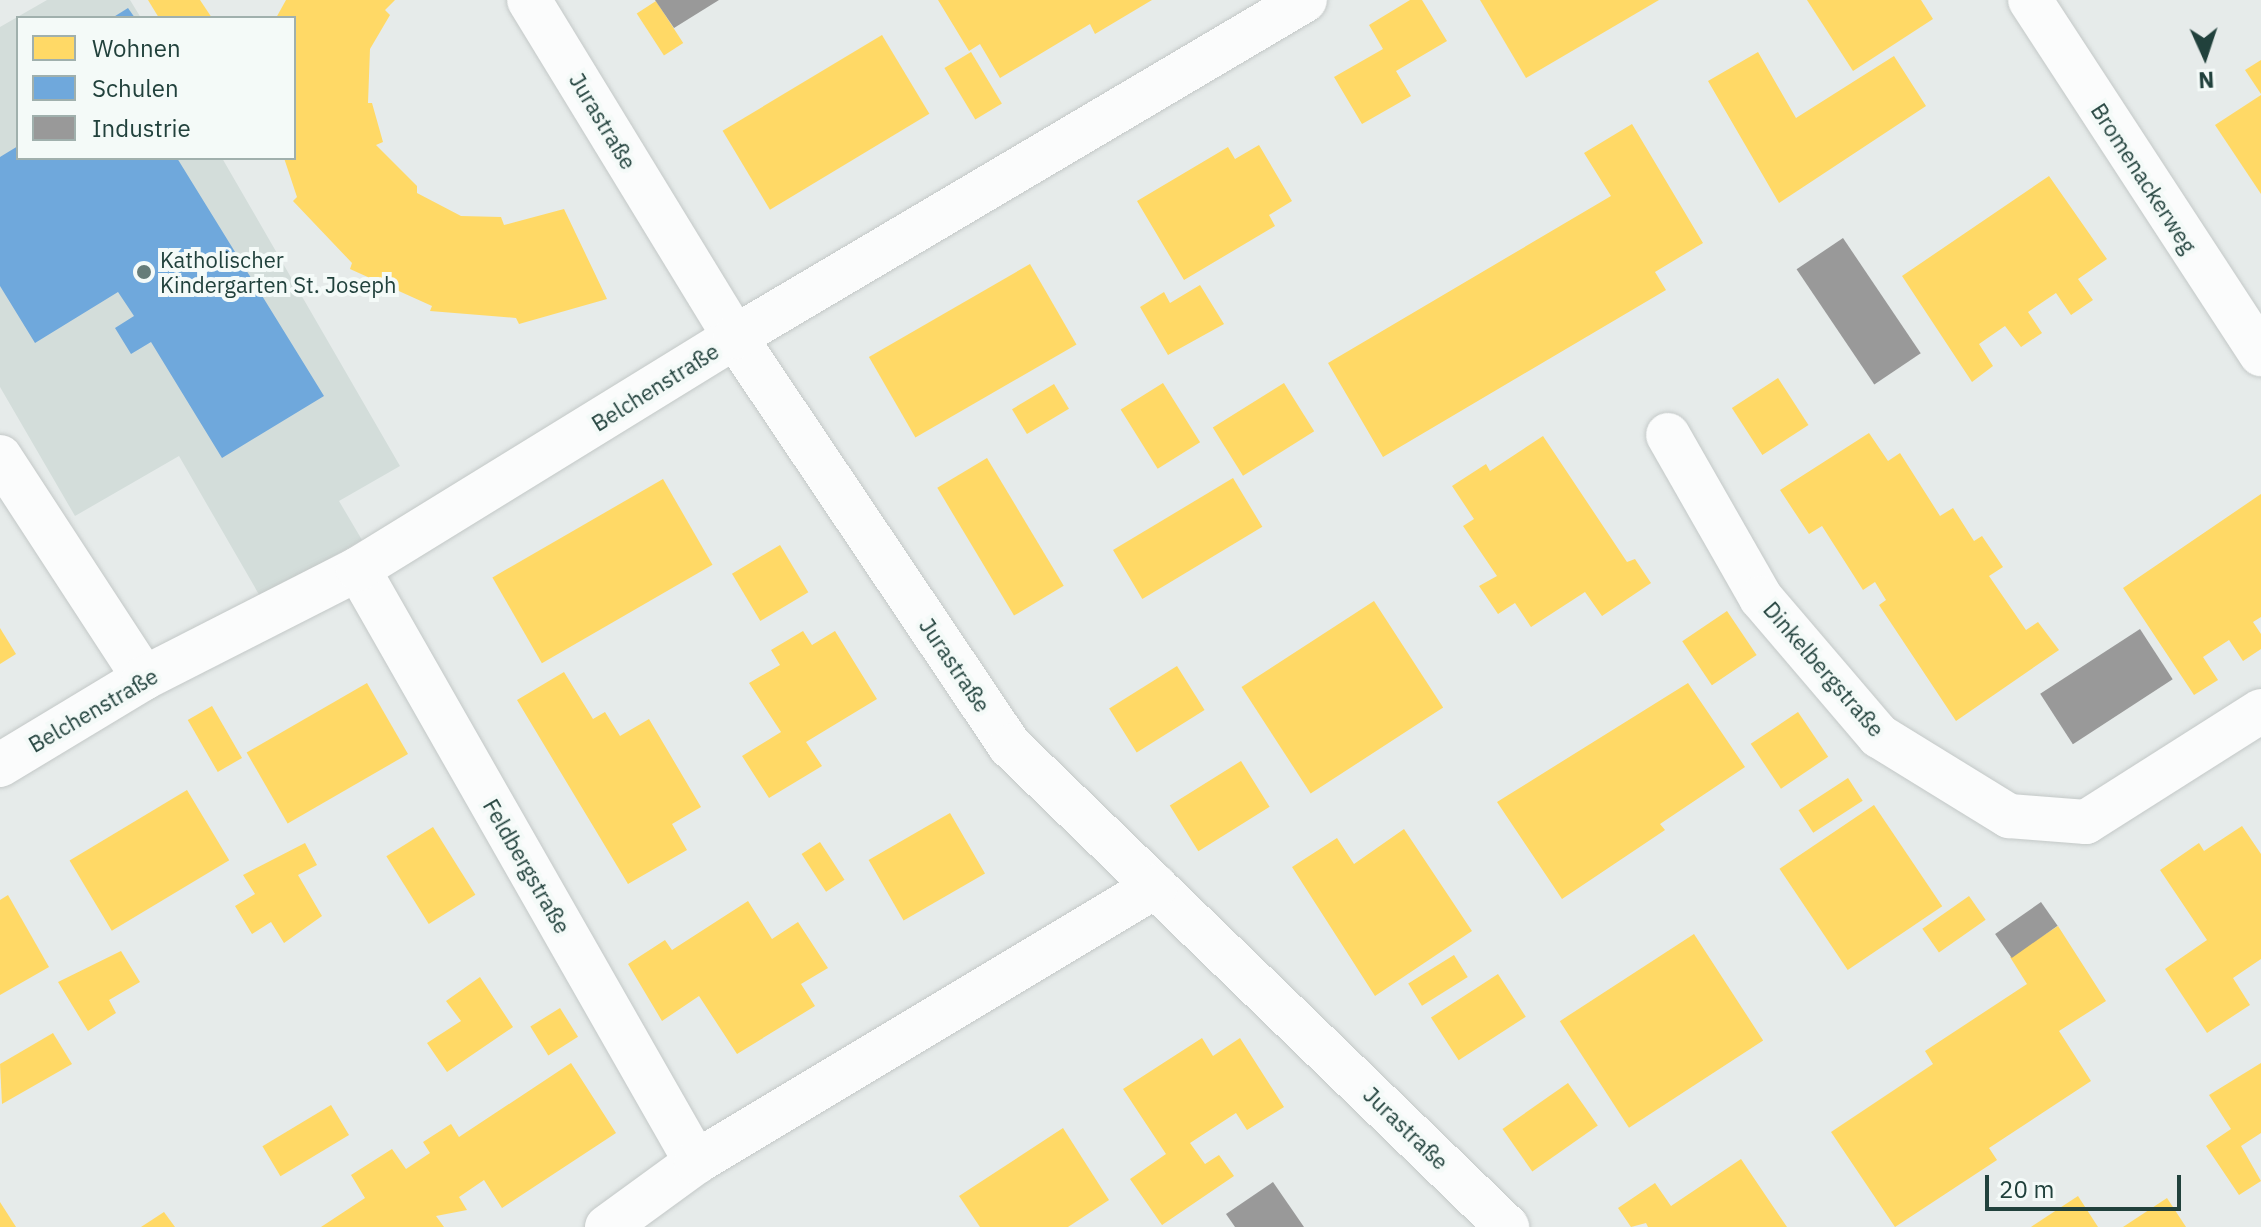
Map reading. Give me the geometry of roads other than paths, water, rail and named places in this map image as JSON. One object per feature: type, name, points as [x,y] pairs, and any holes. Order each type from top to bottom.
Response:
[{"type":"street","name":"Jurastraße","points":[[529,0],[735,337],[1010,746],[1507,1227]]},
{"type":"street","name":"Bromenackerweg","points":[[2030,0],[2261,354]]},
{"type":"street","name":"Belchenstraße","points":[[0,765],[144,678],[358,569],[735,337],[1298,2]]},
{"type":"street","name":"Dinkelbergstraße","points":[[1668,435],[1761,598],[1879,736],[2009,816],[2086,822],[2261,711]]},
{"type":"street","points":[[0,457],[144,678]]},
{"type":"street","name":"Feldbergstraße","points":[[358,569],[696,1162]]},
{"type":"street","points":[[607,1227],[696,1162],[1156,886]]},
{"type":"place","name":"Katholischer Kindergarten St. Joseph","points":[[144,272]]}]
